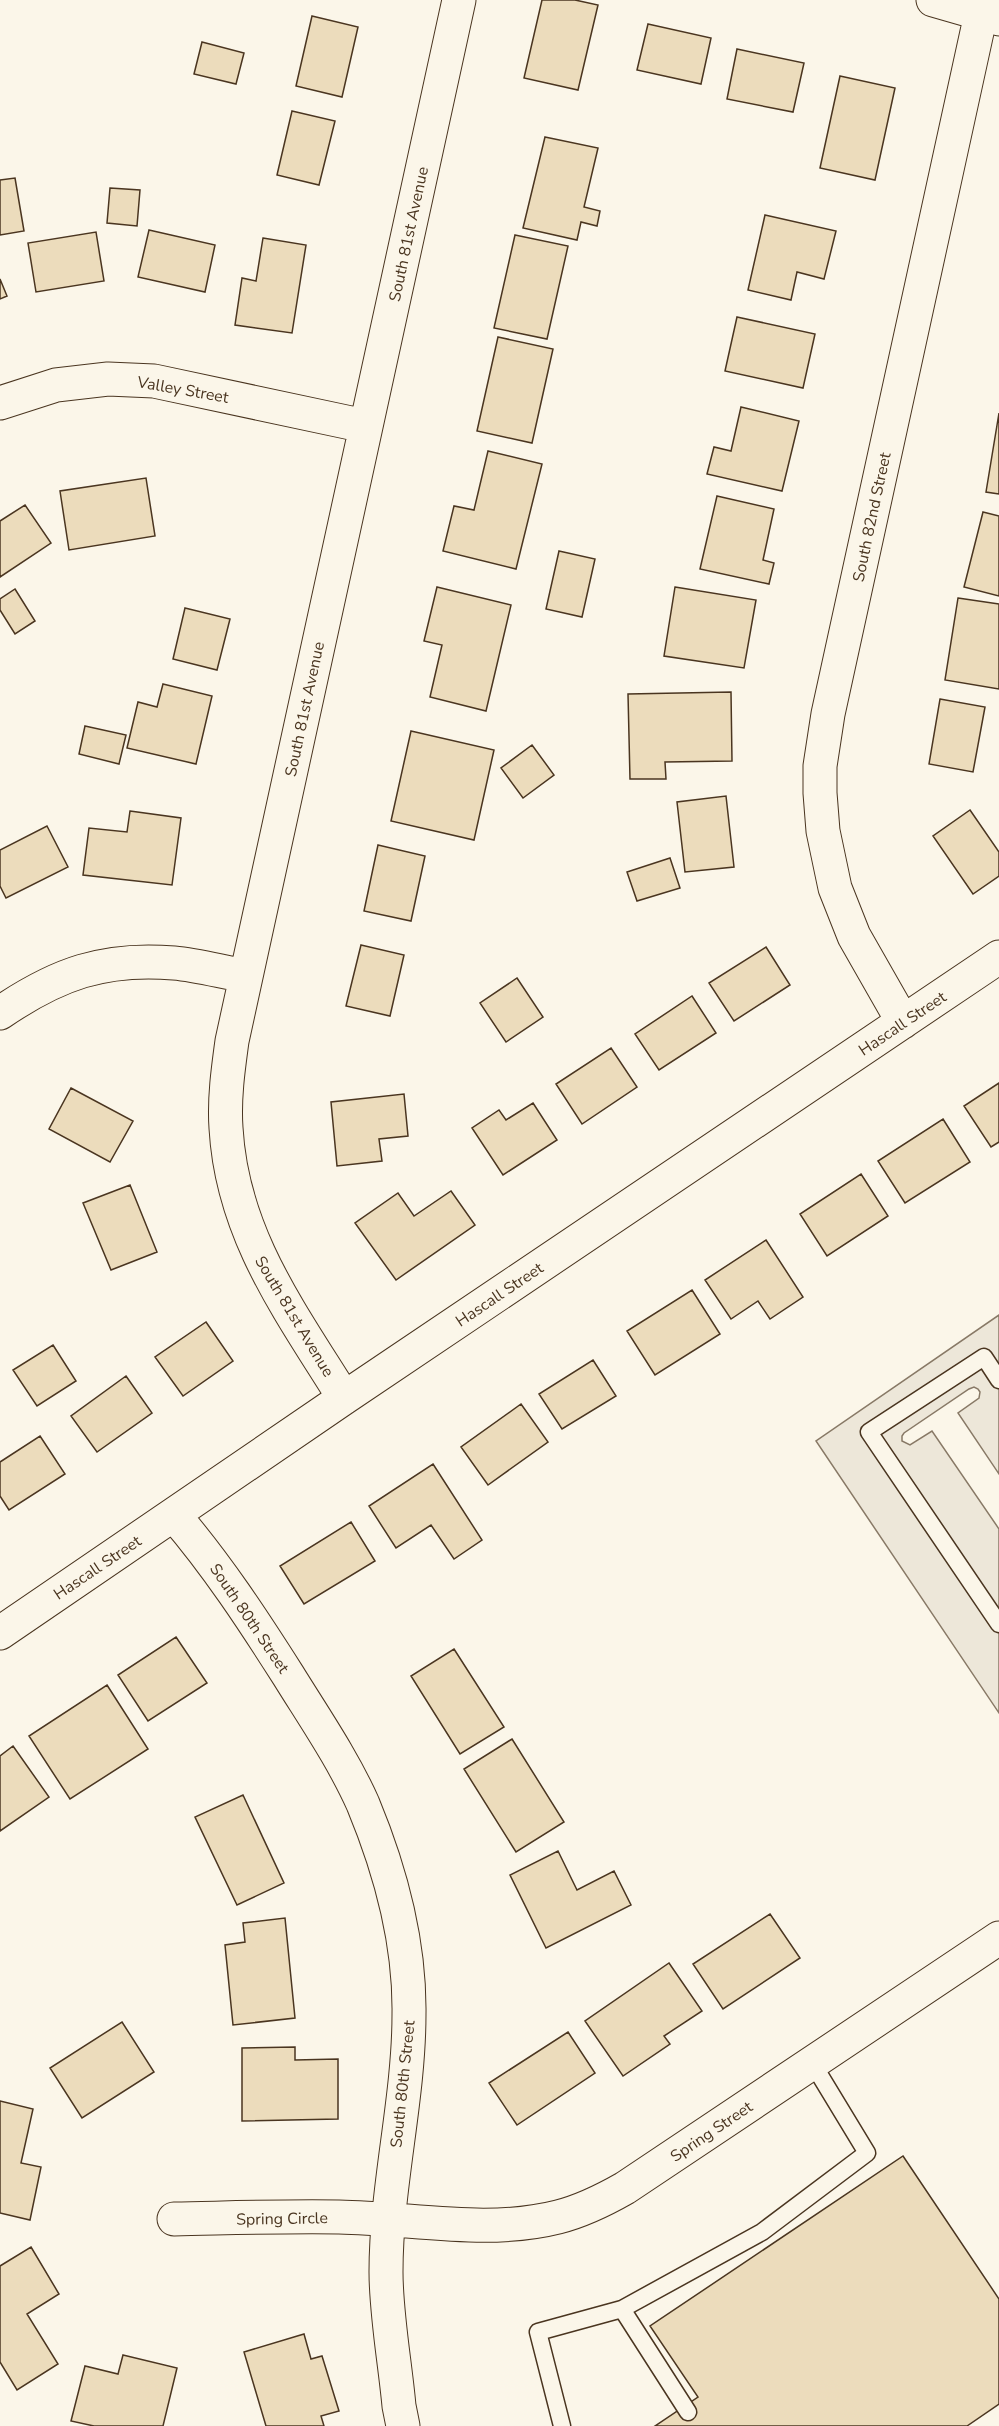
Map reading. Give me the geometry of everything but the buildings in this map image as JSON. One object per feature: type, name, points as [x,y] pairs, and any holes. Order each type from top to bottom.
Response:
[{"type":"street","name":"South 81st Avenue","points":[[344,1398],[265,1270],[245,1224],[233,1181],[226,1129],[226,1089],[232,1041],[459,0]]},
{"type":"street","points":[[933,0],[988,11]]},
{"type":"street","name":"South 82nd Street","points":[[903,1022],[854,936],[835,888],[822,831],[820,766],[828,714],[988,11]]},
{"type":"street","name":"Valley Street","points":[[0,403],[56,385],[108,379],[154,381],[365,426]]},
{"type":"street","name":"Hascall Street","points":[[0,1633],[344,1398],[999,957]]},
{"type":"street","points":[[0,1012],[25,996],[71,973],[118,963],[174,963],[246,976]]},
{"type":"street","name":"South 80th Street","points":[[174,1515],[202,1548],[253,1619],[330,1741],[362,1803],[387,1870],[404,1942],[410,2012],[406,2070],[392,2172],[386,2273],[403,2426]]},
{"type":"street","name":"Spring Street","points":[[389,2220],[512,2224],[559,2217],[601,2202],[813,2064],[999,1938]]},
{"type":"street","name":"Spring Circle","points":[[174,2219],[340,2217],[389,2220]]},
{"type":"lane","points":[[999,1380],[984,1357],[869,1432],[999,1624]]},
{"type":"lane","points":[[562,2426],[538,2332],[622,2309],[762,2232],[867,2153],[813,2064]]},
{"type":"lane","points":[[622,2309],[688,2412]]},
{"type":"shaded area","points":[[999,1315],[999,1474],[958,1413],[979,1398],[980,1392],[974,1387],[904,1433],[902,1441],[910,1445],[932,1431],[999,1529],[999,1713],[816,1441]]}]
